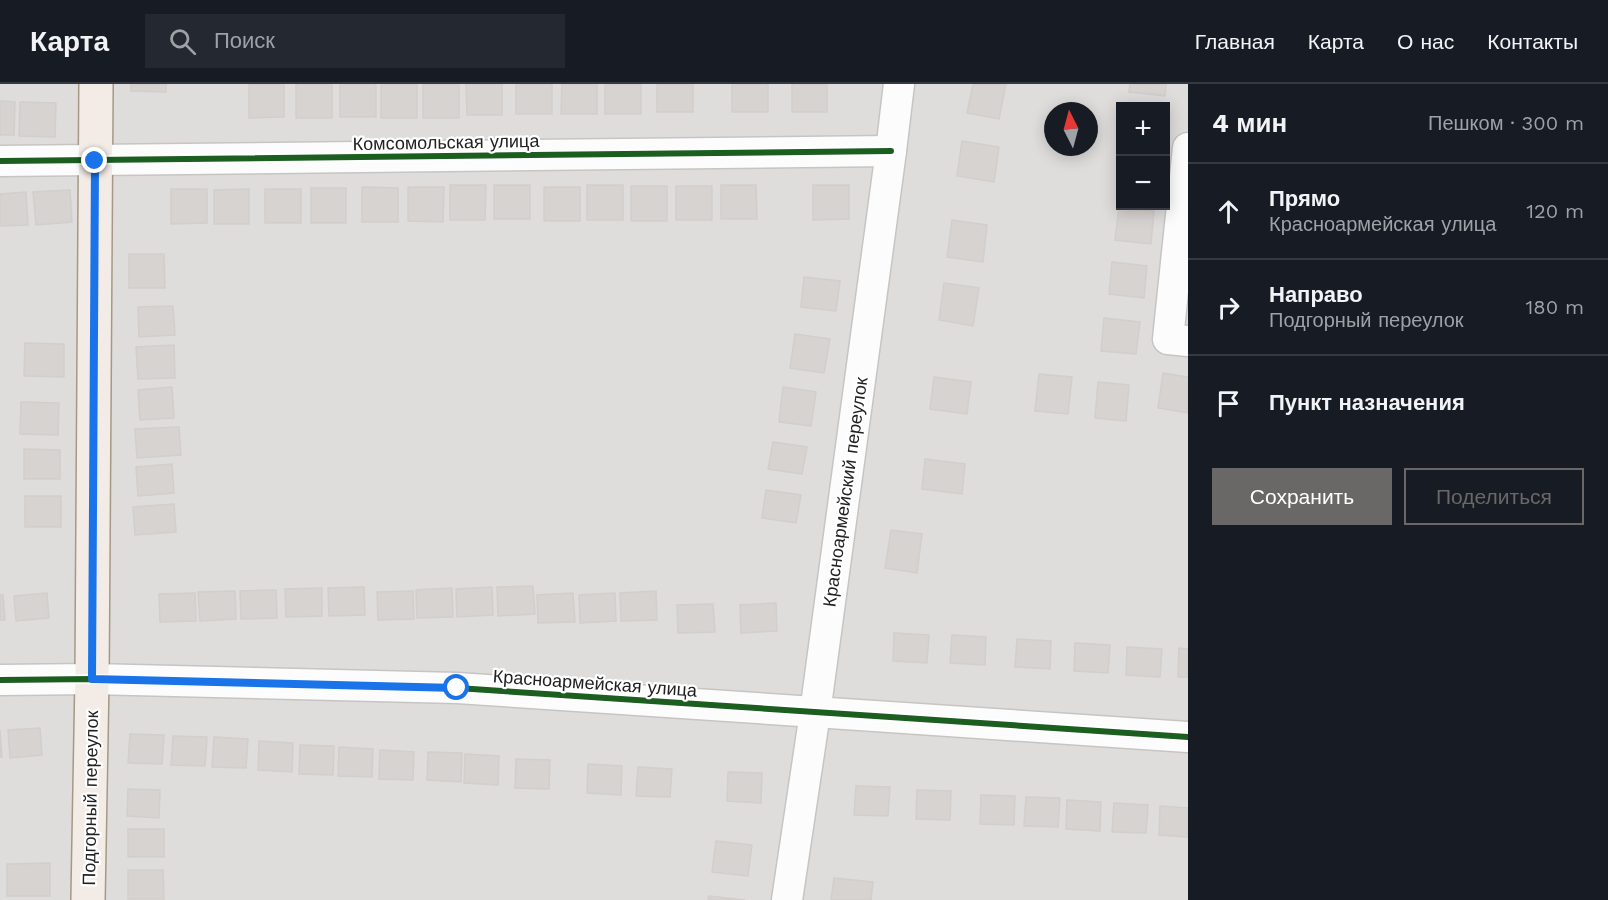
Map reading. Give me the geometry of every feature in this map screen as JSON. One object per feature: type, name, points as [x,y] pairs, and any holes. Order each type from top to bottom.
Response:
[{"type":"main road","name":"Подгорный переулок","points":[[88,900],[92,679],[96,84]]},
{"type":"street","name":"Красноармейский переулок","points":[[787,900],[815,713],[891,151],[898,84]]},
{"type":"street","points":[[1178,340],[1188,148]]},
{"type":"street","name":"Комсомольская улица","points":[[0,161],[891,151]]},
{"type":"street","name":"Красноармейская улица","points":[[0,680],[92,679],[457,688],[1188,737]]},
{"type":"shaded area","points":[[0,84],[1188,84],[1188,900],[0,900]]},
{"type":"building","points":[[131,84],[166,84],[166,92],[131,91]]},
{"type":"building","points":[[249,84],[284,84],[284,117],[249,118]]},
{"type":"building","points":[[296,84],[332,84],[332,118],[296,118]]},
{"type":"building","points":[[340,84],[376,84],[376,117],[340,117]]},
{"type":"building","points":[[381,84],[417,84],[417,118],[381,118]]},
{"type":"building","points":[[423,84],[459,84],[459,118],[423,118]]},
{"type":"building","points":[[466,84],[502,84],[502,115],[467,115]]},
{"type":"building","points":[[516,84],[552,84],[552,114],[516,114]]},
{"type":"building","points":[[562,84],[597,84],[597,114],[561,114]]},
{"type":"building","points":[[605,84],[641,84],[641,114],[605,114]]},
{"type":"building","points":[[657,84],[693,84],[693,112],[657,112]]},
{"type":"building","points":[[732,84],[768,84],[768,112],[732,112]]},
{"type":"building","points":[[792,84],[827,84],[827,112],[792,112]]},
{"type":"building","points":[[973,84],[1006,84],[999,119],[967,113]]},
{"type":"building","points":[[1130,84],[1166,84],[1165,96],[1129,92]]},
{"type":"building","points":[[0,101],[15,102],[14,135],[0,135]]},
{"type":"building","points":[[20,102],[56,103],[55,137],[19,136]]},
{"type":"building","points":[[962,141],[999,147],[994,182],[957,176]]},
{"type":"building","points":[[450,185],[486,185],[485,220],[450,220]]},
{"type":"building","points":[[494,185],[530,185],[530,219],[494,219]]},
{"type":"building","points":[[587,185],[623,185],[623,220],[587,220]]},
{"type":"building","points":[[721,185],[756,185],[757,219],[721,219]]},
{"type":"building","points":[[813,185],[849,185],[849,219],[813,220]]},
{"type":"building","points":[[631,186],[667,186],[667,221],[631,221]]},
{"type":"building","points":[[676,186],[712,186],[712,220],[676,220]]},
{"type":"building","points":[[362,187],[398,188],[398,222],[362,222]]},
{"type":"building","points":[[408,187],[444,187],[443,222],[408,221]]},
{"type":"building","points":[[544,187],[580,187],[580,221],[544,221]]},
{"type":"building","points":[[311,188],[346,188],[346,223],[311,223]]},
{"type":"building","points":[[171,189],[207,189],[207,223],[171,224]]},
{"type":"building","points":[[249,189],[249,224],[214,224],[214,190]]},
{"type":"building","points":[[265,189],[301,189],[301,223],[265,223]]},
{"type":"building","points":[[70,190],[72,222],[36,225],[33,192]]},
{"type":"building","points":[[26,192],[28,225],[0,226],[0,194]]},
{"type":"building","points":[[1119,210],[1154,211],[1151,244],[1115,240]]},
{"type":"building","points":[[952,220],[987,225],[983,262],[947,257]]},
{"type":"building","points":[[129,254],[164,254],[165,288],[129,288]]},
{"type":"building","points":[[1112,262],[1147,266],[1144,298],[1109,294]]},
{"type":"building","points":[[804,277],[840,281],[836,311],[801,307]]},
{"type":"building","points":[[944,283],[979,288],[973,326],[939,320]]},
{"type":"building","points":[[173,306],[175,335],[139,337],[138,307]]},
{"type":"building","points":[[1104,318],[1140,322],[1136,354],[1101,351]]},
{"type":"building","points":[[795,334],[830,339],[824,373],[790,368]]},
{"type":"building","points":[[25,343],[64,344],[64,377],[24,376]]},
{"type":"building","points":[[174,345],[175,378],[138,379],[136,347]]},
{"type":"building","points":[[1163,373],[1188,377],[1188,413],[1158,408]]},
{"type":"building","points":[[1039,374],[1072,377],[1068,414],[1035,411]]},
{"type":"building","points":[[934,377],[971,382],[967,414],[930,409]]},
{"type":"building","points":[[1098,382],[1129,385],[1126,421],[1095,418]]},
{"type":"building","points":[[172,387],[174,418],[140,420],[138,390]]},
{"type":"building","points":[[783,387],[816,392],[811,426],[779,422]]},
{"type":"building","points":[[21,402],[59,403],[58,435],[20,434]]},
{"type":"building","points":[[179,427],[181,455],[137,458],[135,429]]},
{"type":"building","points":[[773,442],[807,447],[802,474],[768,469]]},
{"type":"building","points":[[24,449],[60,450],[60,479],[24,479]]},
{"type":"building","points":[[925,459],[965,464],[962,494],[922,489]]},
{"type":"building","points":[[172,464],[174,493],[138,496],[136,467]]},
{"type":"building","points":[[766,490],[801,495],[796,523],[762,518]]},
{"type":"building","points":[[25,496],[61,496],[61,527],[25,527]]},
{"type":"building","points":[[174,504],[176,532],[135,535],[133,507]]},
{"type":"building","points":[[891,530],[922,534],[917,573],[885,568]]},
{"type":"building","points":[[533,586],[535,614],[498,616],[497,587]]},
{"type":"building","points":[[364,587],[365,615],[329,616],[328,588]]},
{"type":"building","points":[[492,587],[493,615],[457,617],[456,589]]},
{"type":"building","points":[[322,588],[322,616],[286,617],[285,589]]},
{"type":"building","points":[[452,588],[453,617],[417,618],[416,590]]},
{"type":"building","points":[[276,590],[277,618],[241,619],[240,591]]},
{"type":"building","points":[[235,591],[236,619],[200,621],[198,592]]},
{"type":"building","points":[[413,591],[414,619],[378,620],[377,592]]},
{"type":"building","points":[[656,591],[657,620],[621,621],[620,593]]},
{"type":"building","points":[[47,593],[49,618],[16,621],[14,596]]},
{"type":"building","points":[[195,593],[196,621],[160,622],[159,594]]},
{"type":"building","points":[[573,593],[575,622],[538,623],[537,595]]},
{"type":"building","points":[[615,593],[616,621],[580,623],[579,595]]},
{"type":"building","points":[[0,595],[3,595],[5,620],[0,620]]},
{"type":"building","points":[[776,603],[777,631],[741,633],[740,605]]},
{"type":"building","points":[[713,604],[715,632],[678,633],[677,605]]},
{"type":"building","points":[[894,633],[929,635],[927,663],[893,661]]},
{"type":"building","points":[[952,635],[986,637],[985,665],[950,663]]},
{"type":"building","points":[[1017,639],[1051,641],[1050,669],[1015,667]]},
{"type":"building","points":[[1075,643],[1110,645],[1108,673],[1074,671]]},
{"type":"building","points":[[1127,647],[1162,649],[1160,677],[1126,675]]},
{"type":"building","points":[[1179,648],[1188,649],[1188,677],[1178,677]]},
{"type":"building","points":[[40,728],[42,755],[10,758],[8,730]]},
{"type":"building","points":[[0,730],[2,757],[0,757]]},
{"type":"building","points":[[130,734],[164,735],[162,764],[128,763]]},
{"type":"building","points":[[173,736],[207,737],[205,766],[171,765]]},
{"type":"building","points":[[214,737],[248,739],[246,768],[212,767]]},
{"type":"building","points":[[259,741],[293,743],[292,772],[258,770]]},
{"type":"building","points":[[300,745],[334,746],[333,775],[299,774]]},
{"type":"building","points":[[339,747],[373,749],[372,777],[338,776]]},
{"type":"building","points":[[380,750],[414,752],[413,780],[379,779]]},
{"type":"building","points":[[428,752],[462,753],[461,782],[427,780]]},
{"type":"building","points":[[465,754],[499,756],[498,785],[464,783]]},
{"type":"building","points":[[516,759],[550,760],[549,789],[515,788]]},
{"type":"building","points":[[588,764],[622,766],[621,795],[587,793]]},
{"type":"building","points":[[638,767],[672,769],[670,797],[636,796]]},
{"type":"building","points":[[728,772],[762,773],[761,803],[727,801]]},
{"type":"building","points":[[856,786],[890,787],[888,816],[854,815]]},
{"type":"building","points":[[128,789],[160,790],[159,818],[127,816]]},
{"type":"building","points":[[917,790],[951,791],[950,820],[916,819]]},
{"type":"building","points":[[981,795],[1015,796],[1014,825],[980,824]]},
{"type":"building","points":[[1026,797],[1060,798],[1058,827],[1024,826]]},
{"type":"building","points":[[1067,800],[1101,802],[1100,831],[1066,829]]},
{"type":"building","points":[[1114,803],[1148,805],[1146,833],[1112,832]]},
{"type":"building","points":[[1160,806],[1188,808],[1188,837],[1159,835]]},
{"type":"building","points":[[128,829],[164,829],[164,857],[128,857]]},
{"type":"building","points":[[716,841],[752,845],[748,876],[712,872]]},
{"type":"building","points":[[50,863],[50,896],[7,896],[7,864]]},
{"type":"building","points":[[128,870],[163,870],[164,899],[128,899]]},
{"type":"building","points":[[834,878],[873,882],[871,900],[831,900]]},
{"type":"building","points":[[709,896],[745,900],[708,900]]},
{"type":"cycle path","points":[[0,161],[891,151]]},
{"type":"cycle path","points":[[0,680],[92,679],[457,688],[1188,737]]},
{"type":"route","points":[[95,161],[92,679],[457,688]]}]
